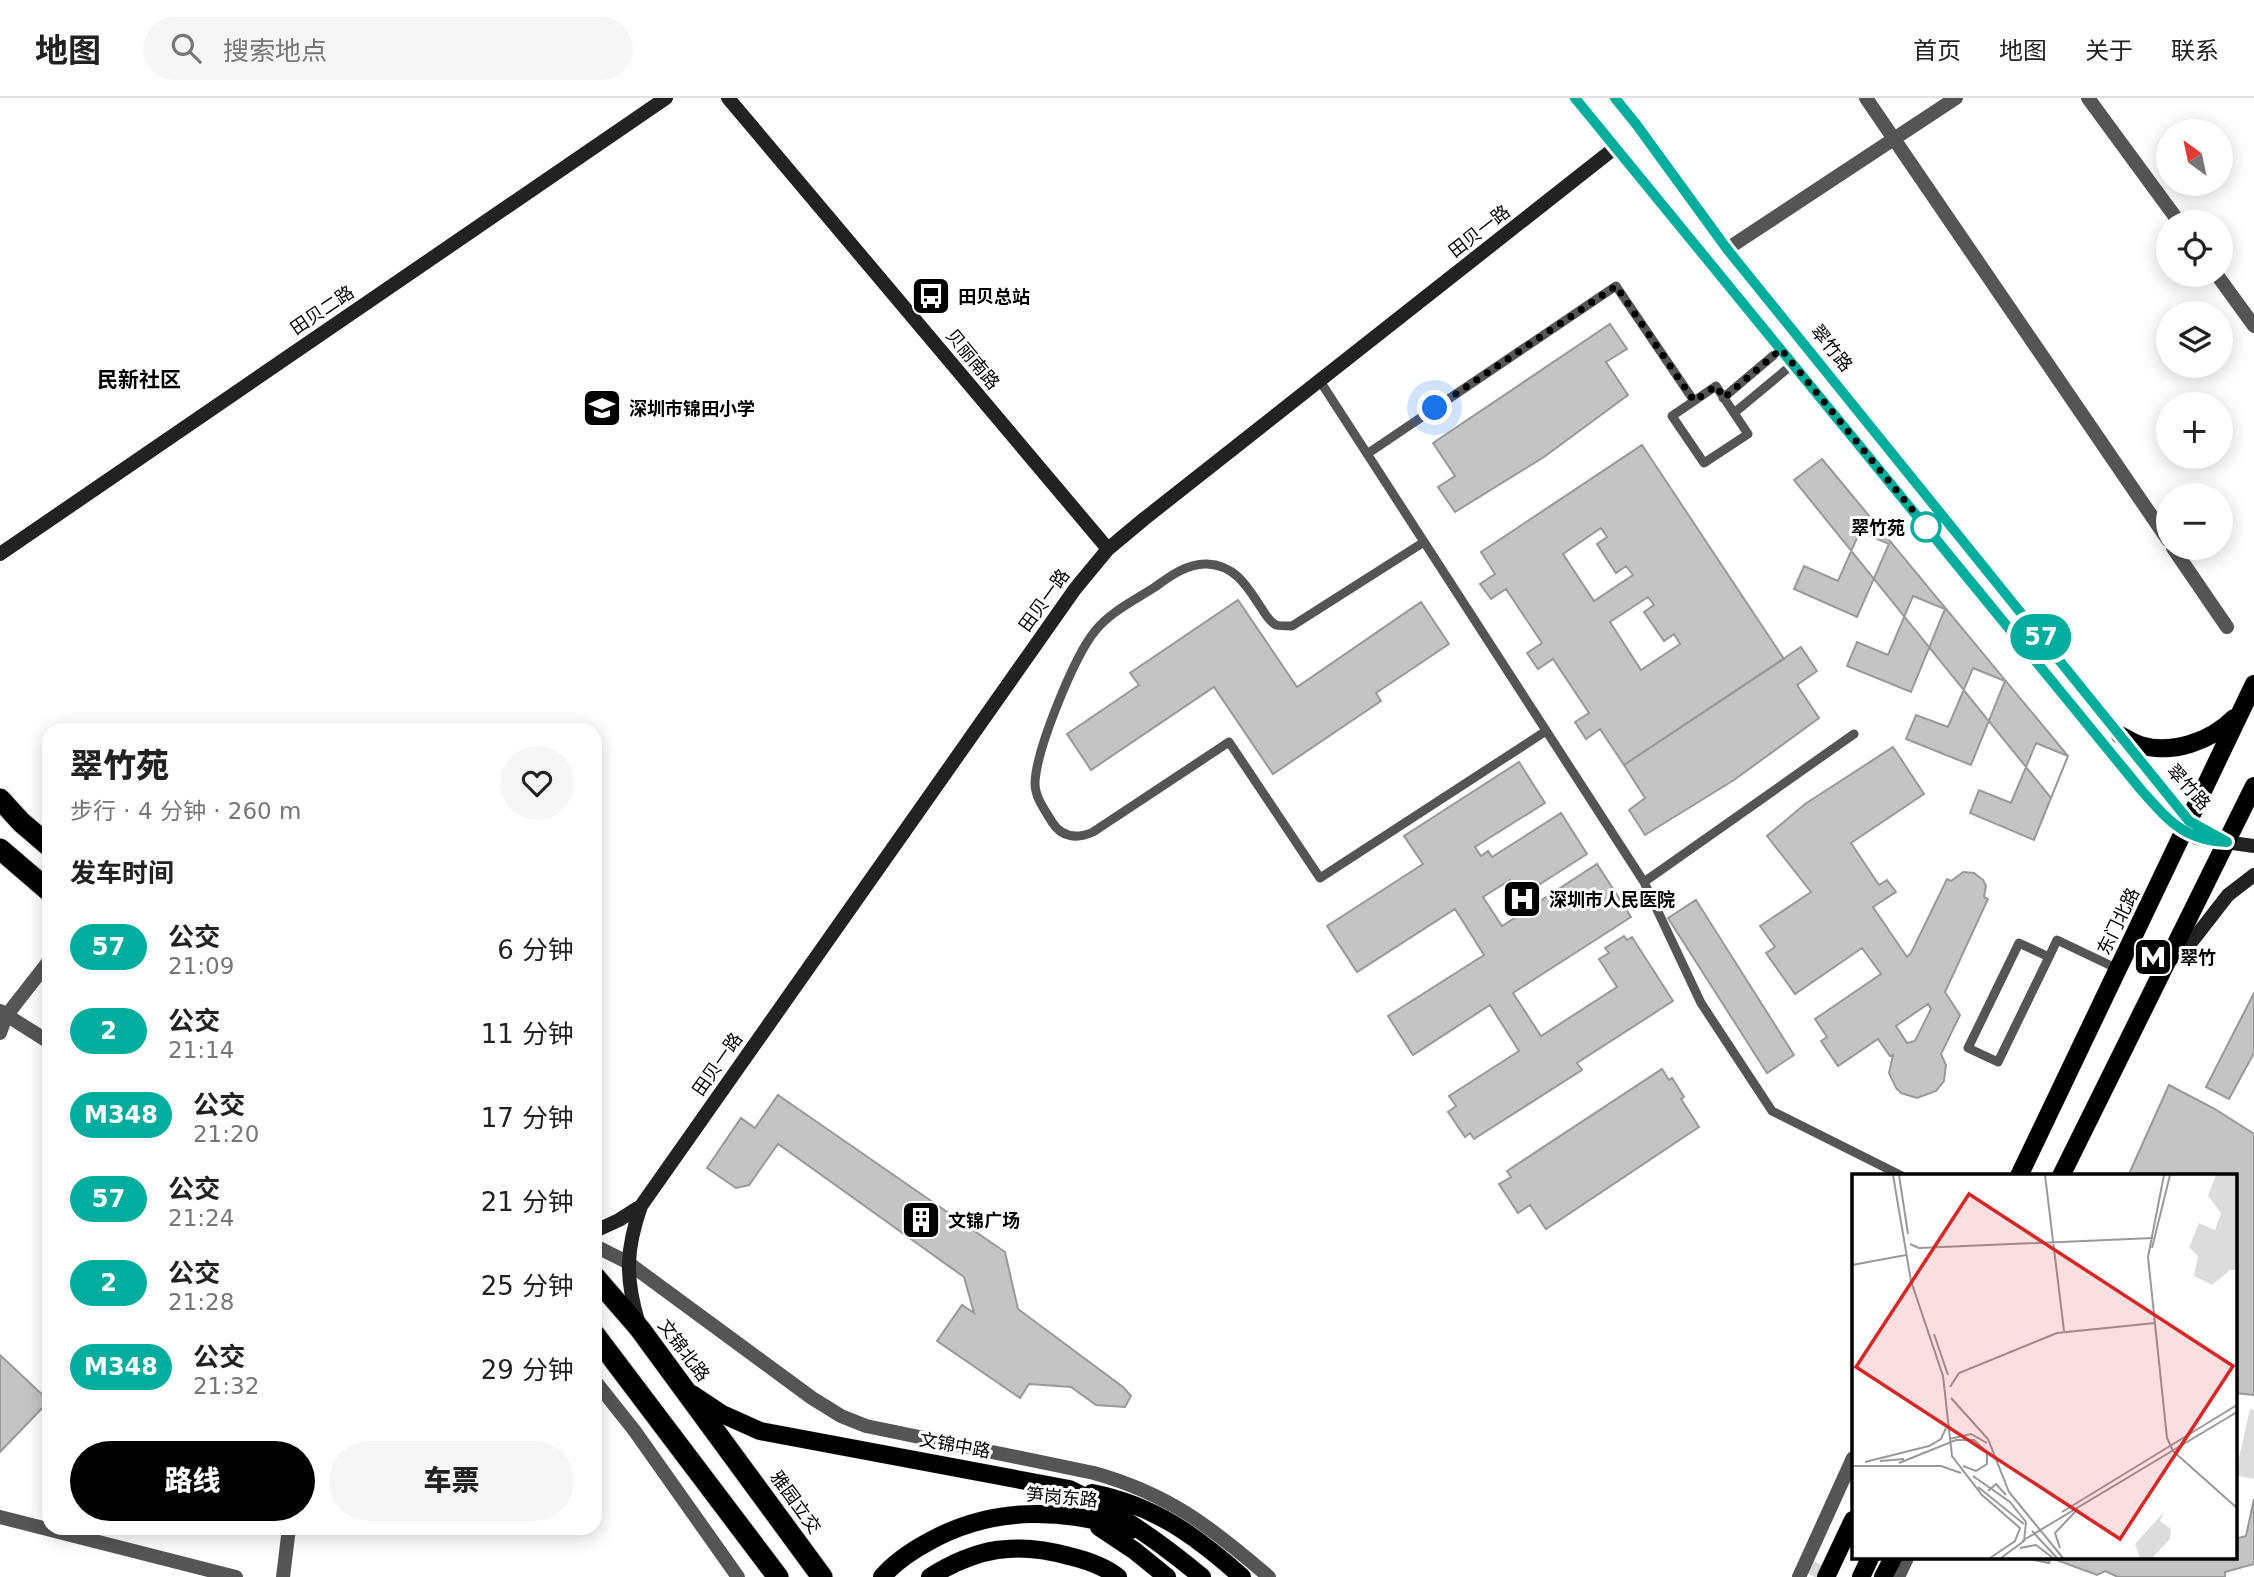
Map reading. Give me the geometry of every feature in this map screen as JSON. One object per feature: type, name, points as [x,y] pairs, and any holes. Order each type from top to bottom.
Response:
[{"type":"highway","points":[[0,799],[42,840]]},
{"type":"highway","points":[[0,849],[42,885]]},
{"type":"highway","name":"文锦北路","points":[[602,1285],[640,1329],[734,1454]]},
{"type":"highway","points":[[602,1344],[778,1577]]},
{"type":"highway","name":"雅园立交","points":[[734,1454],[822,1577]]},
{"type":"highway","points":[[756,1549],[771,1577]]},
{"type":"main road","name":"东门北路","points":[[2020,1174],[2254,684]]},
{"type":"main road","points":[[2120,735],[2139,745],[2178,747],[2216,732],[2241,710]]},
{"type":"main road","points":[[2062,1174],[2254,786]]},
{"type":"main road","name":"文锦中路","points":[[686,1390],[722,1414],[760,1431],[1069,1489],[1119,1515],[1202,1577]]},
{"type":"main road","points":[[1069,1489],[1110,1497],[1165,1518],[1187,1531],[1242,1577]]},
{"type":"main road","name":"笋岗东路","points":[[882,1577],[919,1547],[949,1531],[978,1520],[1014,1514],[1047,1513],[1081,1517],[1140,1533],[1165,1547]]},
{"type":"main road","points":[[1081,1517],[1127,1545],[1167,1577]]},
{"type":"main road","points":[[1826,1577],[1852,1522]]},
{"type":"main road","points":[[930,1577],[958,1561],[990,1550],[1018,1547],[1050,1550],[1091,1562],[1117,1575]]},
{"type":"main road","points":[[1861,1577],[1869,1560]]},
{"type":"main road","points":[[1883,1577],[1892,1560]]},
{"type":"street","name":"田贝二路","points":[[0,554],[666,98]]},
{"type":"street","name":"贝丽南路","points":[[727,98],[1108,549]]},
{"type":"street","name":"翠竹路","points":[[1575,98],[2142,791],[2186,826]]},
{"type":"street","name":"翠竹路","points":[[1615,98],[1727,249],[2120,735],[2186,826],[2197,838],[2254,846]]},
{"type":"street","points":[[1866,98],[2156,522]]},
{"type":"street","points":[[1727,249],[1956,98]]},
{"type":"street","points":[[2088,98],[2170,210]]},
{"type":"street","name":"田贝一路","points":[[640,1329],[630,1296],[627,1262],[632,1232],[641,1206],[1075,589],[1108,549],[1616,147]]},
{"type":"street","points":[[2226,287],[2254,326]]},
{"type":"street","points":[[2181,560],[2227,627]]},
{"type":"street","points":[[2169,961],[2193,940],[2228,895],[2254,875]]},
{"type":"street","points":[[0,1032],[3,1013],[42,969]]},
{"type":"street","points":[[3,1013],[42,1038]]},
{"type":"street","name":"田贝一路","points":[[602,1228],[641,1206]]},
{"type":"street","points":[[602,1250],[627,1262],[812,1398],[841,1416],[866,1426],[1094,1473],[1130,1483],[1159,1496],[1204,1524],[1269,1577]]},
{"type":"street","points":[[602,1390],[634,1430],[738,1577]]},
{"type":"street","points":[[1804,1570],[1852,1460]]},
{"type":"street","points":[[0,1517],[42,1528]]},
{"type":"street","points":[[71,1535],[236,1577]]},
{"type":"street","points":[[283,1577],[288,1535]]},
{"type":"street","points":[[1898,1577],[1906,1560]]},
{"type":"lane","points":[[1367,454],[1616,286],[1694,401]]},
{"type":"lane","points":[[1724,398],[1781,349]]},
{"type":"lane","points":[[1734,413],[1793,364]]},
{"type":"lane","points":[[1320,381],[1644,882],[1701,1003],[1772,1111],[1898,1174]]},
{"type":"lane","points":[[1716,386],[1748,434],[1704,463],[1672,416],[1694,401],[1716,386]]},
{"type":"lane","points":[[1424,542],[1292,626],[1275,625],[1245,583],[1233,572],[1220,565],[1205,563],[1176,573],[1109,617],[1086,645],[1046,732],[1035,782],[1036,793],[1056,830],[1072,836],[1093,832],[1229,741],[1320,878],[1546,731]]},
{"type":"lane","points":[[1644,882],[1854,734]]},
{"type":"lane","points":[[2049,957],[2019,943],[1968,1048],[1998,1062],[2049,957],[2057,940],[2118,969]]},
{"type":"shaded area","points":[[2250,1409],[2254,1410],[2254,1479],[2236,1475]]},
{"type":"building","points":[[1610,324],[1627,349],[1606,362],[1628,395],[1544,457],[1455,512],[1438,487],[1455,476],[1433,443]]},
{"type":"building","points":[[1642,445],[1784,659],[1624,765],[1600,729],[1586,739],[1575,722],[1589,713],[1553,659],[1538,669],[1527,653],[1542,643],[1506,589],[1491,599],[1480,584],[1495,574],[1481,552]],"holes":[[[1601,528],[1607,537],[1597,544],[1616,573],[1626,566],[1633,575],[1594,601],[1563,554]],[[1648,597],[1654,605],[1644,612],[1664,641],[1674,634],[1680,644],[1641,670],[1610,622]]]},
{"type":"building","points":[[1822,459],[2068,756],[2051,798],[1794,480]]},
{"type":"building","points":[[1860,531],[1889,544],[1857,617],[1794,589],[1804,566],[1838,581]]},
{"type":"building","points":[[1913,596],[1945,609],[1911,692],[1847,666],[1857,642],[1888,655]]},
{"type":"building","points":[[1238,600],[1297,687],[1421,602],[1449,644],[1376,693],[1381,701],[1273,774],[1214,687],[1091,770],[1067,734],[1139,685],[1130,673]]},
{"type":"building","points":[[1801,647],[1817,671],[1797,685],[1819,718],[1734,780],[1645,835],[1629,810],[1645,798],[1624,765]]},
{"type":"building","points":[[1973,668],[2005,681],[1971,765],[1906,739],[1916,715],[1948,727]]},
{"type":"building","points":[[2036,743],[2068,756],[2034,840],[1970,813],[1979,790],[2011,803]]},
{"type":"building","points":[[1893,747],[1924,794],[1851,843],[1879,885],[1887,880],[1896,892],[1873,907],[1907,957],[1947,879],[1951,881],[1963,872],[1974,873],[1986,886],[1984,897],[1988,899],[1945,992],[1960,1015],[1941,1054],[1946,1065],[1944,1081],[1936,1091],[1917,1098],[1901,1093],[1889,1073],[1893,1055],[1890,1056],[1878,1039],[1838,1066],[1821,1041],[1827,1037],[1815,1019],[1881,974],[1862,948],[1795,994],[1766,953],[1775,947],[1760,926],[1811,892],[1767,836],[1805,804]],"holes":[[[1928,1004],[1931,1009],[1915,1041],[1907,1043],[1896,1026]]]},
{"type":"building","points":[[1519,762],[1545,803],[1475,847],[1481,856],[1488,851],[1492,857],[1561,813],[1587,854],[1520,897],[1510,880],[1483,897],[1502,926],[1597,864],[1631,917],[1513,993],[1541,1036],[1617,987],[1599,959],[1609,953],[1605,948],[1624,936],[1627,940],[1632,937],[1673,1001],[1577,1063],[1582,1070],[1474,1139],[1470,1133],[1465,1137],[1448,1112],[1456,1106],[1449,1096],[1519,1051],[1490,1005],[1413,1055],[1388,1016],[1484,955],[1455,909],[1357,972],[1327,926],[1423,864],[1404,836]]},
{"type":"building","points":[[1696,900],[1794,1055],[1767,1073],[1668,918]]},
{"type":"building","points":[[2254,993],[2254,1053],[2229,1099],[2206,1087]]},
{"type":"building","points":[[1662,1069],[1669,1080],[1672,1078],[1684,1097],[1681,1099],[1699,1127],[1546,1229],[1530,1205],[1518,1213],[1499,1184],[1511,1177],[1507,1171]]},
{"type":"building","points":[[2169,1085],[2215,1109],[2254,1134],[2254,1395],[2236,1393],[2236,1174],[2129,1174]]},
{"type":"building","name":"文锦广场","points":[[778,1095],[1005,1252],[1018,1309],[1123,1387],[1131,1396],[1125,1407],[1096,1405],[1071,1387],[1029,1384],[1020,1398],[937,1341],[962,1305],[974,1313],[964,1277],[778,1144],[749,1185],[736,1188],[707,1168],[741,1118],[755,1128]]},
{"type":"building","points":[[0,1355],[42,1394],[42,1408],[0,1452]]},
{"type":"building","points":[[2254,1499],[2254,1564],[2225,1572],[2225,1577],[2118,1577],[2105,1571],[2097,1575],[2056,1560],[2236,1560],[2236,1539],[2246,1536]]},
{"type":"tunnel","points":[[1810,1567],[1831,1577]]},
{"type":"bus line","name":"57","points":[[1575,98],[2142,791],[2184,831],[2197,838],[2227,842],[2189,821],[1727,249],[1615,98]]},
{"type":"place","name":"田贝总站","points":[[931,296]]},
{"type":"place","name":"深圳市锦田小学","points":[[602,408]]},
{"type":"place","name":"翠竹苑","points":[[1926,527]]},
{"type":"place","name":"深圳市人民医院","points":[[1522,899]]},
{"type":"place","name":"翠竹","points":[[2153,957]]},
{"type":"place","name":"文锦广场","points":[[921,1220]]},
{"type":"district","name":"民新社区","points":[[139,380]]},
{"type":"route","points":[[1435,408],[1616,286],[1694,401],[1716,386],[1724,398],[1781,349],[1933,535],[1926,527]]}]
